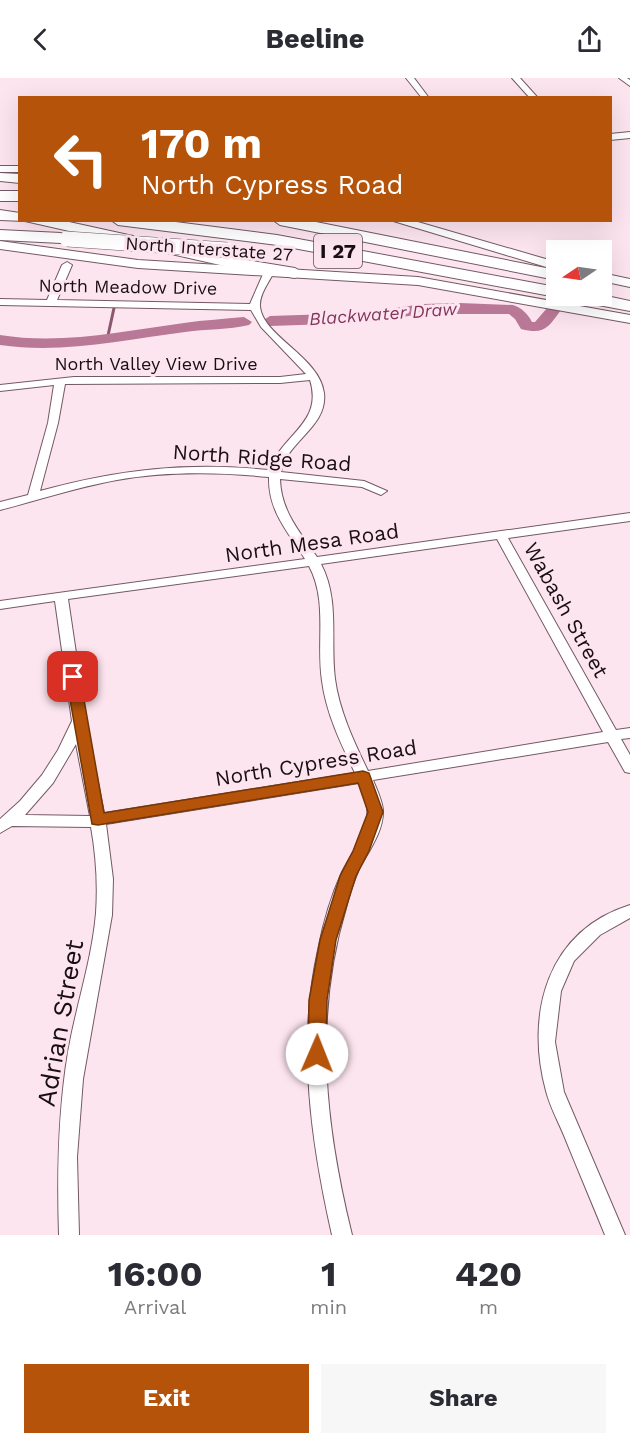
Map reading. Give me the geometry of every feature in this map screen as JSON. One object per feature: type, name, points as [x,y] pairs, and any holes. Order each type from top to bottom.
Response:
[{"type":"highway","points":[[0,177],[18,179]]},
{"type":"highway","points":[[0,196],[18,196]]},
{"type":"highway","points":[[0,202],[18,203]]},
{"type":"highway","points":[[0,213],[18,213]]},
{"type":"highway","points":[[0,213],[18,218]]},
{"type":"highway","points":[[43,222],[220,262],[295,273]]},
{"type":"highway","name":"I 27","points":[[134,222],[277,240],[546,290]]},
{"type":"highway","name":"I 27","points":[[220,222],[281,231],[546,281]]},
{"type":"highway","points":[[290,222],[546,273]]},
{"type":"highway","points":[[378,223],[452,238]]},
{"type":"highway","points":[[0,235],[227,250],[345,261],[546,291]]},
{"type":"highway","points":[[612,287],[630,290]]},
{"type":"highway","points":[[612,294],[630,297]]},
{"type":"highway","points":[[612,303],[630,306]]},
{"type":"main road","points":[[612,137],[630,135]]},
{"type":"main road","points":[[0,169],[18,169]]},
{"type":"main road","points":[[402,222],[546,263]]},
{"type":"main road","name":"North Interstate 27","points":[[0,245],[138,264],[441,284],[630,319]]},
{"type":"main road","points":[[612,279],[630,283]]},
{"type":"street","points":[[410,78],[424,96]]},
{"type":"street","points":[[516,78],[533,96]]},
{"type":"street","points":[[623,78],[630,84]]},
{"type":"street","points":[[51,302],[67,265]]},
{"type":"street","points":[[269,272],[256,307],[272,332],[304,364],[319,391],[319,404],[315,415],[280,460],[275,476],[276,495],[280,513],[313,562],[323,584],[331,692],[375,812],[361,851],[348,876],[328,940],[318,1000],[320,1118],[342,1235]]},
{"type":"street","name":"North Meadow Drive","points":[[0,302],[256,307]]},
{"type":"street","name":"North Valley View Drive","points":[[0,388],[60,381],[313,378]]},
{"type":"street","points":[[33,497],[53,423],[60,381]]},
{"type":"street","name":"North Ridge Road","points":[[0,506],[113,477],[155,471],[221,470],[364,484],[381,491]]},
{"type":"street","name":"North Mesa Road","points":[[0,605],[630,518]]},
{"type":"street","name":"Wabash Street","points":[[501,536],[630,768]]},
{"type":"street","name":"Adrian Street","points":[[61,597],[79,718],[98,820],[105,897],[101,946],[82,1027],[70,1106],[66,1184],[69,1235]]},
{"type":"street","name":"North Cypress Road","points":[[4,823],[52,773],[68,748],[79,718]]},
{"type":"street","name":"North Cypress Road","points":[[4,823],[98,820],[630,733]]},
{"type":"street","points":[[615,1235],[555,1092],[546,1042],[552,991],[567,957],[594,930],[630,911]]},
{"type":"waterway","points":[[107,340],[114,308]]},
{"type":"waterway","name":"Blackwater Draw","points":[[270,321],[359,318],[423,309],[460,308],[513,310],[522,317],[526,326],[539,327],[553,310]]},
{"type":"waterway","name":"Blackwater Draw","points":[[0,340],[26,344],[94,341],[186,327],[244,322]]},
{"type":"route","points":[[73,677],[98,820],[363,777],[375,812],[361,851],[348,876],[328,940],[318,1000],[317,1054]]}]
